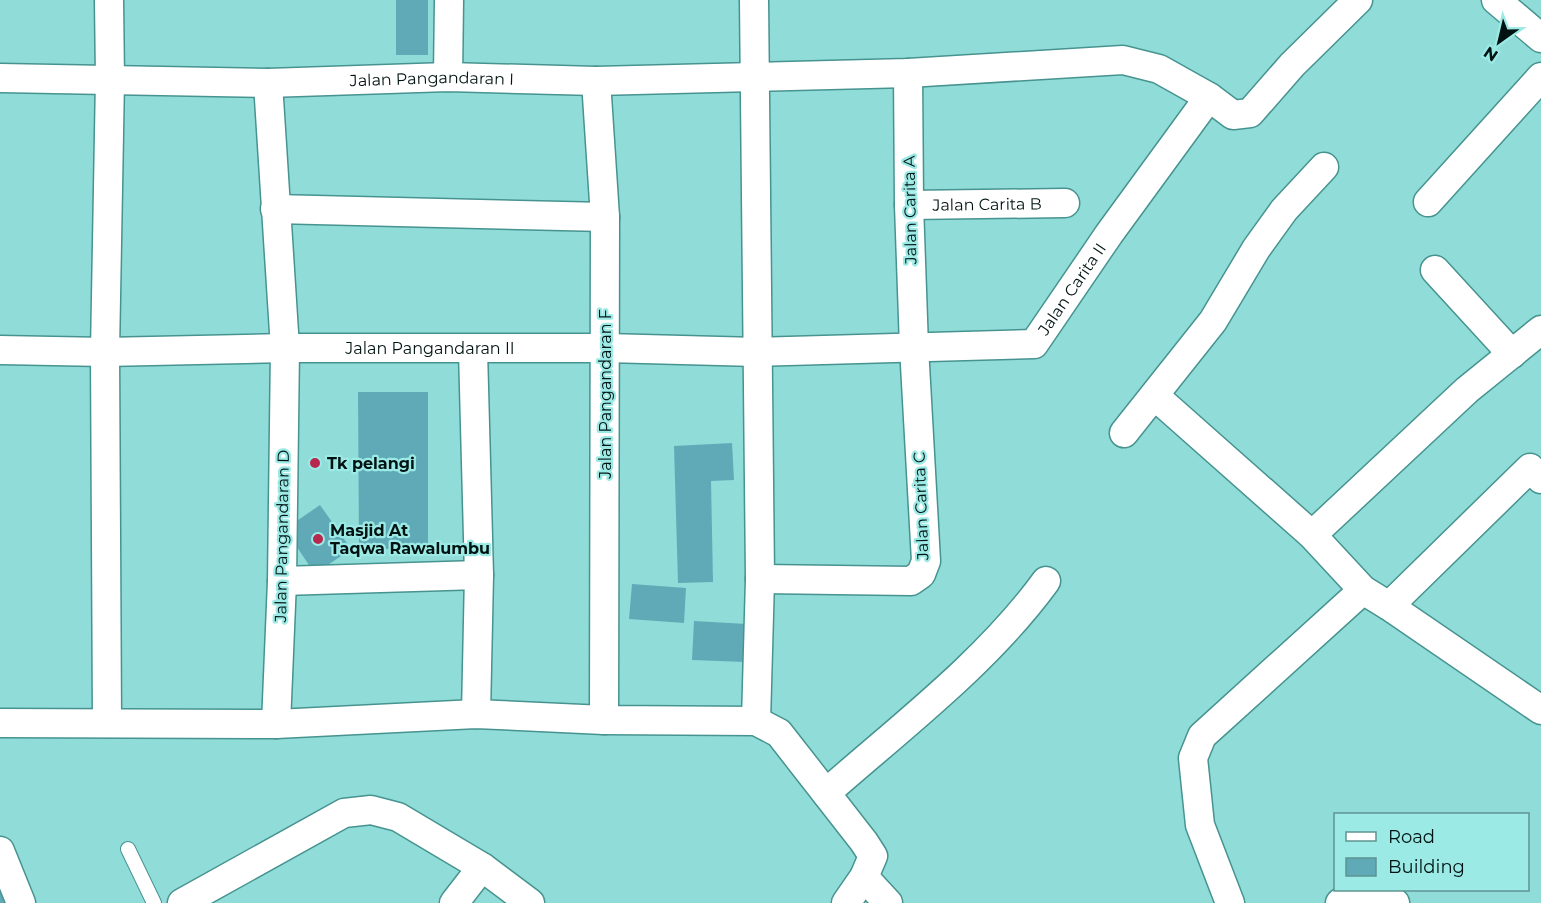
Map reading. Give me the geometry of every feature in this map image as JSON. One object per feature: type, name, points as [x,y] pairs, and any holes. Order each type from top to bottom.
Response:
[{"type":"street","points":[[107,722],[105,352],[110,79],[109,0]]},
{"type":"street","points":[[448,77],[449,0]]},
{"type":"street","points":[[754,0],[760,579],[756,721]]},
{"type":"street","name":"Jalan Pangandaran I","points":[[0,78],[268,82],[448,77],[596,81],[908,73],[1123,60],[1159,69],[1209,97],[1233,115],[1250,113],[1292,65],[1358,0]]},
{"type":"street","points":[[1497,0],[1541,38]]},
{"type":"street","name":"Jalan Carita A","points":[[908,73],[909,205],[914,347]]},
{"type":"street","points":[[1428,202],[1541,77]]},
{"type":"street","name":"Jalan Pangandaran F","points":[[596,81],[605,217],[603,713]]},
{"type":"street","name":"Jalan Pangandaran D","points":[[268,82],[285,348],[282,581],[276,724]]},
{"type":"street","name":"Jalan Carita II","points":[[757,352],[1034,344],[1109,234],[1209,97]]},
{"type":"street","points":[[1124,433],[1214,321],[1251,258],[1284,210],[1324,167]]},
{"type":"street","name":"Jalan Carita B","points":[[909,205],[1065,203]]},
{"type":"street","points":[[275,209],[605,217]]},
{"type":"street","points":[[1435,270],[1512,354]]},
{"type":"street","points":[[1312,536],[1467,390],[1541,330]]},
{"type":"street","name":"Jalan Carita C","points":[[760,579],[912,581],[921,574],[926,561],[914,347]]},
{"type":"street","name":"Jalan Pangandaran II","points":[[0,350],[105,352],[285,348],[473,350],[606,348],[757,352]]},
{"type":"street","points":[[473,350],[479,575],[476,714]]},
{"type":"street","points":[[1155,396],[1312,536],[1363,591],[1389,606],[1541,710]]},
{"type":"street","points":[[1389,606],[1535,473]]},
{"type":"street","points":[[282,581],[479,575]]},
{"type":"street","points":[[826,794],[975,662],[1031,601],[1046,581]]},
{"type":"street","points":[[1230,903],[1200,825],[1193,758],[1202,736],[1363,591]]},
{"type":"street","points":[[0,723],[276,724],[476,714],[603,713],[756,721],[779,733],[873,856],[864,877],[846,903]]},
{"type":"street","points":[[182,903],[344,813],[371,810],[398,817],[482,867],[530,903]]},
{"type":"street","points":[[0,851],[21,903]]},
{"type":"street","points":[[454,903],[482,867]]},
{"type":"street","points":[[864,877],[888,903]]},
{"type":"street","points":[[1340,903],[1354,892],[1360,891]]},
{"type":"street","points":[[1371,891],[1395,903]]},
{"type":"lane","points":[[128,849],[154,903]]},
{"type":"building","points":[[396,0],[428,0],[428,55],[396,55]]},
{"type":"building","points":[[358,392],[428,392],[428,549],[359,549]]},
{"type":"building","points":[[732,443],[734,480],[711,481],[713,582],[678,583],[674,446]]},
{"type":"building","name":"Masjid At Taqwa Rawalumbu","points":[[320,505],[351,549],[315,574],[285,529]]},
{"type":"building","points":[[632,584],[686,588],[684,623],[629,619]]},
{"type":"building","points":[[694,621],[747,624],[745,662],[692,660]]},
{"type":"building","points":[[0,874],[13,903],[0,903]]},
{"type":"place","name":"Tk pelangi","points":[[315,463]]},
{"type":"place","name":"Masjid At Taqwa Rawalumbu","points":[[318,539]]}]
